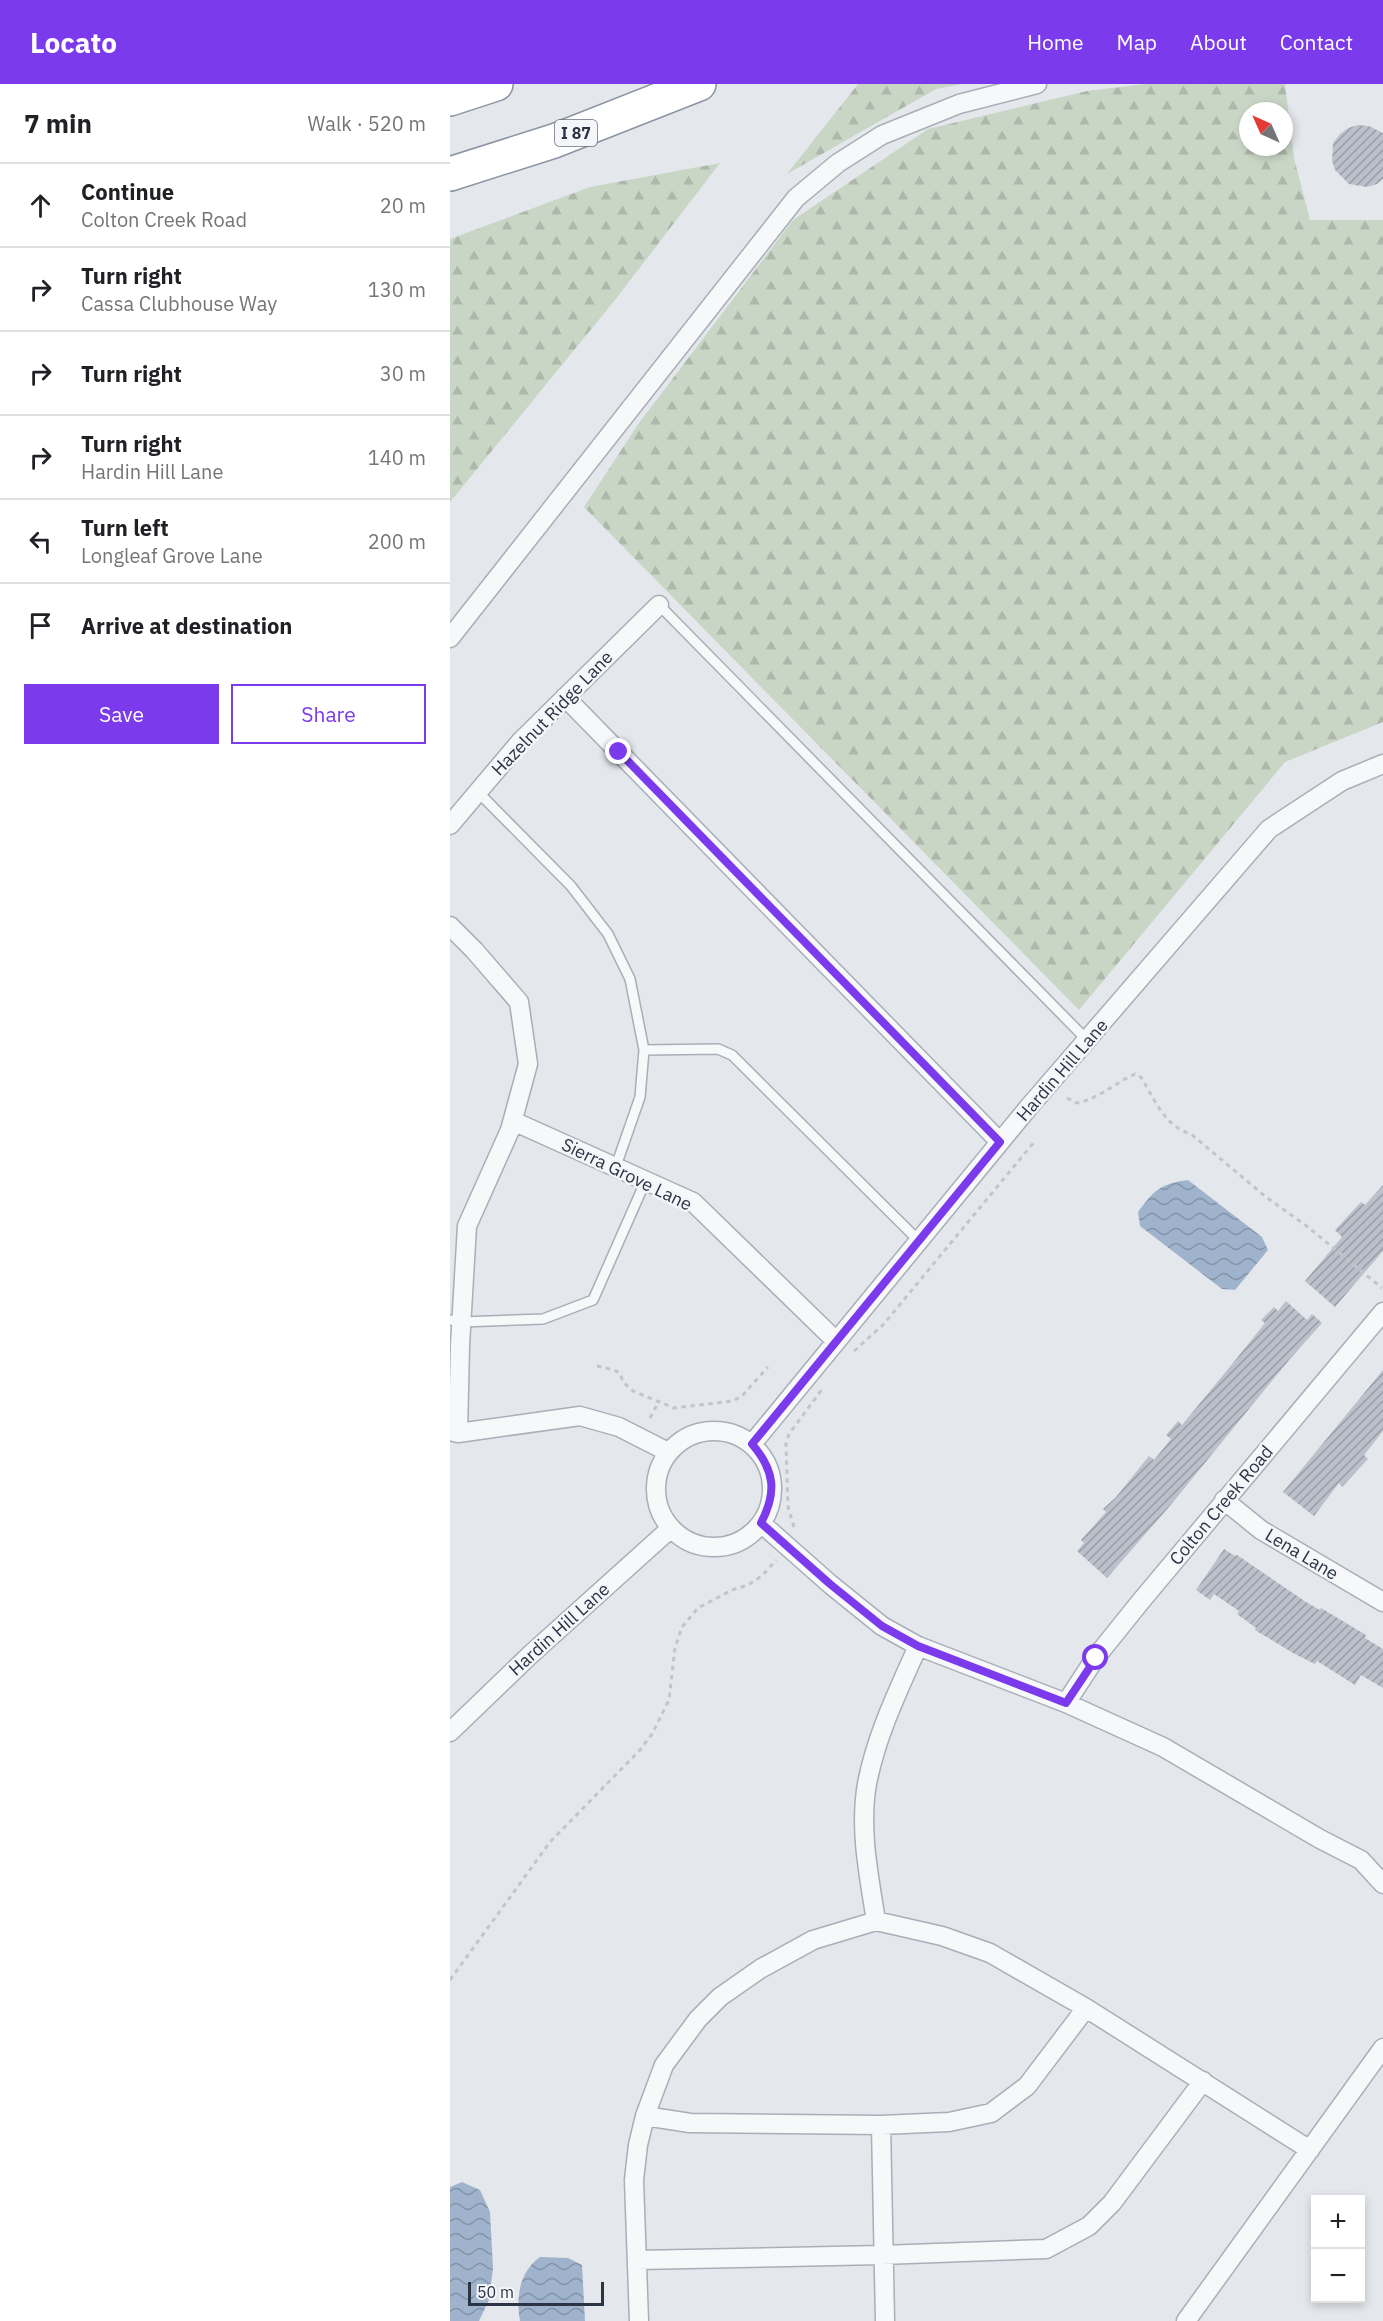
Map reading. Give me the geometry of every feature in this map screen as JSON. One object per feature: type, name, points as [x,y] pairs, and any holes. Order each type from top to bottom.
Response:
[{"type":"highway","points":[[450,99],[496,84]]},
{"type":"highway","name":"I 87","points":[[450,174],[554,141],[699,84]]},
{"type":"street","points":[[450,638],[796,198],[838,163],[882,135],[959,104],[1037,84]]},
{"type":"street","name":"Hazelnut Ridge Lane","points":[[450,825],[520,742],[659,605]]},
{"type":"street","points":[[565,697],[1000,1142]]},
{"type":"street","name":"Hardin Hill Lane","points":[[752,1444],[1000,1142],[1269,829],[1342,781],[1383,764]]},
{"type":"street","points":[[450,926],[519,1002],[528,1064],[513,1121],[467,1226],[455,1321],[454,1432],[580,1416],[619,1427],[668,1452]]},
{"type":"street","name":"Sierra Grove Lane","points":[[513,1121],[693,1202],[836,1341]]},
{"type":"street","name":"Colton Creek Road","points":[[1066,1703],[1104,1648],[1224,1500],[1383,1312]]},
{"type":"street","points":[[717,1430],[736,1434],[752,1444],[763,1457],[770,1473],[772,1491],[769,1508],[761,1523],[749,1536],[734,1544],[717,1548],[700,1546],[684,1540],[670,1529],[661,1515],[656,1500],[655,1483],[659,1467],[668,1452],[681,1440],[699,1432],[717,1430]]},
{"type":"street","name":"Lena Lane","points":[[1224,1500],[1261,1530],[1383,1602]]},
{"type":"street","points":[[761,1523],[882,1626],[918,1646],[1066,1703],[1163,1747],[1320,1839],[1361,1860],[1383,1884]]},
{"type":"street","name":"Hardin Hill Lane","points":[[450,1732],[530,1655],[670,1529]]},
{"type":"street","points":[[876,1921],[865,1844],[867,1785],[883,1727],[918,1646]]},
{"type":"street","points":[[639,2321],[634,2180],[638,2145],[645,2116],[664,2065],[698,2019],[720,1997],[760,1969],[813,1940],[876,1921],[942,1936],[990,1953],[1086,2007],[1310,2150]]},
{"type":"street","points":[[645,2116],[690,2123],[881,2126],[949,2122],[991,2113],[1027,2086],[1086,2007]]},
{"type":"street","points":[[1186,2321],[1383,2048]]},
{"type":"street","points":[[637,2260],[1046,2249],[1089,2226],[1112,2203],[1203,2081]]},
{"type":"street","points":[[881,2126],[885,2321]]},
{"type":"lane","points":[[659,605],[1087,1040]]},
{"type":"lane","points":[[478,792],[571,886],[608,934],[630,979],[644,1050],[640,1097],[616,1166]]},
{"type":"lane","points":[[644,1050],[718,1049],[732,1055],[919,1241]]},
{"type":"lane","points":[[455,1321],[543,1319],[593,1300],[646,1180]]},
{"type":"path","points":[[1067,1098],[1077,1103],[1090,1100],[1115,1083],[1135,1074],[1141,1077],[1166,1119],[1179,1130],[1191,1134],[1266,1197],[1308,1227],[1382,1288]]},
{"type":"path","points":[[853,1352],[883,1325],[1035,1141]]},
{"type":"path","points":[[597,1366],[620,1373],[623,1382],[633,1391],[674,1408],[733,1401],[742,1396],[768,1367]]},
{"type":"path","points":[[798,1534],[789,1516],[786,1444],[789,1434],[817,1399],[826,1383]]},
{"type":"path","points":[[650,1418],[659,1401]]},
{"type":"path","points":[[450,1980],[550,1842],[640,1750],[652,1734],[669,1700],[675,1648],[682,1627],[698,1608],[763,1575],[778,1559]]},
{"type":"green space","points":[[858,84],[962,84],[936,89],[787,174]]},
{"type":"green space","points":[[1146,84],[1285,84],[1287,102],[1239,102],[1239,156],[1293,156],[1293,150],[1310,220],[1383,220],[1383,722],[1285,762],[1079,1010],[584,507],[639,423],[793,220],[928,129],[1087,91]]},
{"type":"green space","points":[[720,163],[615,300],[450,502],[450,239],[590,187]]},
{"type":"water","points":[[1188,1180],[1262,1237],[1268,1250],[1235,1290],[1222,1289],[1140,1226],[1138,1212],[1153,1193],[1164,1186]]},
{"type":"water","points":[[462,2182],[480,2190],[490,2212],[493,2268],[489,2300],[479,2321],[450,2321],[450,2187]]},
{"type":"water","points":[[540,2257],[568,2258],[582,2265],[585,2321],[520,2321],[518,2303],[523,2278],[527,2270]]},
{"type":"building","points":[[1358,125],[1369,126],[1383,133],[1383,179],[1367,187],[1349,184],[1335,170],[1332,161],[1333,143],[1348,128]]},
{"type":"building","points":[[1383,1185],[1383,1251],[1335,1307],[1305,1281],[1342,1237],[1335,1230],[1361,1202],[1365,1205]]},
{"type":"building","points":[[1286,1301],[1307,1320],[1312,1314],[1322,1323],[1107,1578],[1077,1551],[1084,1543],[1081,1540],[1106,1512],[1103,1509],[1116,1497],[1149,1456],[1154,1460],[1171,1439],[1166,1435],[1178,1421],[1182,1425],[1265,1323],[1261,1320],[1274,1307],[1278,1311]]},
{"type":"building","points":[[1383,1370],[1383,1431],[1364,1455],[1368,1459],[1342,1487],[1339,1483],[1314,1516],[1283,1492]]},
{"type":"building","points":[[1224,1549],[1237,1555],[1306,1602],[1320,1610],[1321,1608],[1366,1635],[1365,1638],[1383,1649],[1383,1688],[1361,1675],[1355,1685],[1317,1661],[1315,1664],[1293,1653],[1255,1630],[1256,1628],[1237,1614],[1239,1611],[1214,1594],[1210,1600],[1196,1590]]},
{"type":"route","points":[[619,752],[1000,1142],[752,1444],[763,1457],[770,1473],[772,1491],[769,1508],[761,1523],[882,1626],[918,1646],[1066,1703],[1096,1658]]}]
